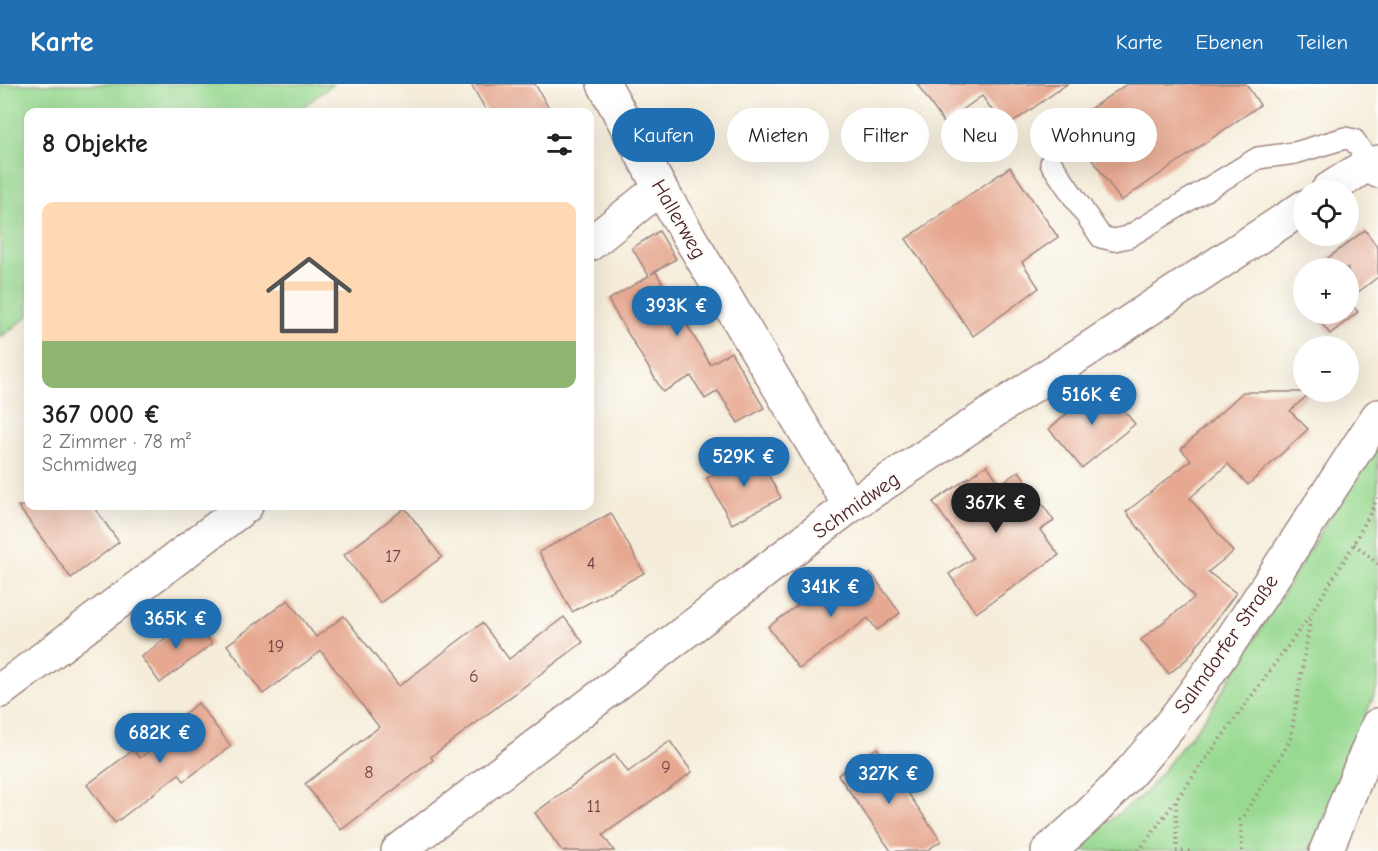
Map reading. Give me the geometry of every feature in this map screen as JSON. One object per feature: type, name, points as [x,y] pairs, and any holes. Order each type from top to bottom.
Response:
[{"type":"street","name":"Hallerweg","points":[[604,84],[660,188],[850,506]]},
{"type":"street","points":[[1345,180],[1375,163]]},
{"type":"street","points":[[594,241],[660,188]]},
{"type":"street","name":"Schmidweg","points":[[398,851],[850,506],[1293,214]]},
{"type":"street","name":"Salmdorfer Straße","points":[[1048,851],[1076,829],[1141,760],[1217,664],[1378,416]]},
{"type":"street","points":[[0,691],[241,510]]},
{"type":"street","points":[[1326,851],[1378,725]]},
{"type":"lane","points":[[1051,163],[1101,237],[1114,240],[1128,237],[1258,158],[1295,153],[1345,138],[1354,140],[1375,163]]},
{"type":"path","points":[[1139,851],[1311,614],[1354,544],[1378,498]]},
{"type":"path","points":[[1354,544],[1378,564]]},
{"type":"path","points":[[1242,851],[1241,820],[1290,741],[1311,614]]},
{"type":"path","points":[[1176,802],[1176,850],[1190,851]]},
{"type":"green space","points":[[0,84],[333,84],[301,108],[24,108],[24,319],[0,338]]},
{"type":"green space","points":[[1378,439],[1378,685],[1311,851],[1071,851],[1146,792],[1208,714]]},
{"type":"building","points":[[471,84],[535,84],[549,108],[485,108]]},
{"type":"building","points":[[917,84],[1067,84],[1030,108],[1018,119],[1018,108],[991,108],[982,96],[965,108],[941,108],[941,119]]},
{"type":"building","points":[[1127,84],[1246,84],[1260,105],[1121,201],[1094,162],[1157,162],[1157,108],[1092,108]]},
{"type":"building","points":[[1010,167],[1058,237],[1022,262],[1039,288],[973,336],[906,239]]},
{"type":"building","points":[[1365,230],[1378,248],[1378,277],[1359,292],[1359,258],[1328,258],[1344,246],[1359,246],[1359,235]]},
{"type":"building","points":[[659,231],[676,259],[651,274],[656,272],[710,364],[731,352],[764,408],[738,423],[718,391],[705,399],[691,376],[663,392],[608,300],[649,276],[632,248]]},
{"type":"building","points":[[1322,324],[1343,324],[1330,334]]},
{"type":"building","points":[[1102,384],[1135,424],[1082,468],[1049,429]]},
{"type":"building","points":[[1243,392],[1293,392],[1293,402],[1300,402],[1290,411],[1308,429],[1248,485],[1228,464],[1190,498],[1233,552],[1208,572],[1236,593],[1188,658],[1169,674],[1141,640],[1194,598],[1126,512],[1191,460],[1181,449]]},
{"type":"building","points":[[756,452],[781,498],[732,524],[707,478]]},
{"type":"building","points":[[987,465],[1000,484],[1019,471],[1054,521],[1040,530],[1059,555],[976,613],[949,574],[973,558],[933,502]]},
{"type":"building","points":[[18,506],[24,506],[24,510],[96,510],[119,542],[71,578]]},
{"type":"building","points":[[402,510],[407,510],[442,557],[380,603],[344,555]]},
{"type":"building","points":[[611,513],[644,573],[572,612],[539,552]]},
{"type":"building","points":[[871,573],[900,613],[877,630],[868,618],[799,669],[768,627],[831,581],[841,594]]},
{"type":"building","points":[[288,600],[316,637],[344,616],[399,686],[482,623],[509,659],[564,617],[583,642],[431,757],[433,760],[341,830],[305,784],[379,727],[321,651],[263,694],[227,645]]},
{"type":"building","points":[[193,618],[212,644],[160,683],[141,657]]},
{"type":"building","points":[[198,703],[231,746],[184,781],[179,774],[115,823],[87,785],[133,750],[140,758],[180,728],[175,721]]},
{"type":"building","points":[[670,741],[692,772],[603,835],[614,851],[562,851],[535,813],[615,754],[628,772]]},
{"type":"building","points":[[877,748],[941,841],[926,851],[891,851],[838,775]]}]
